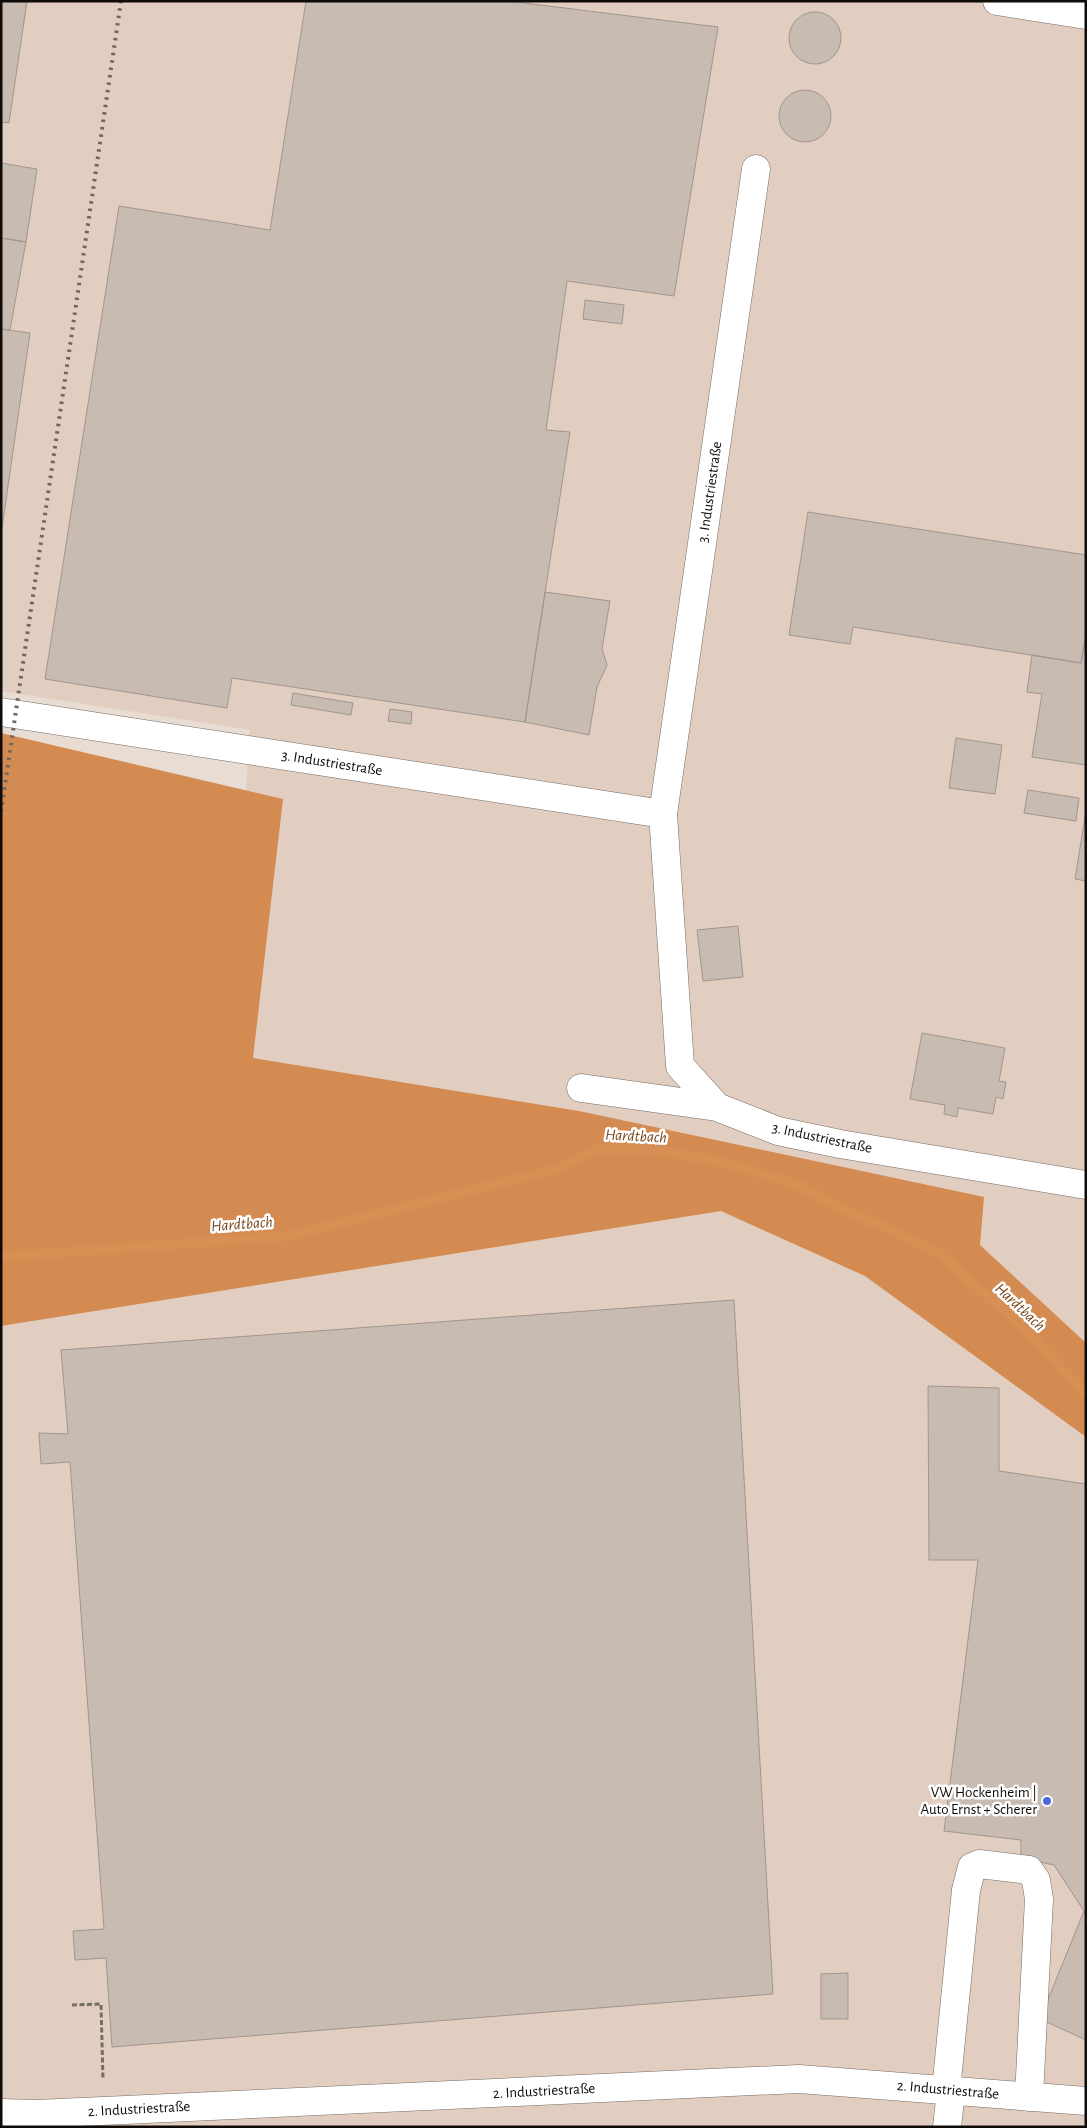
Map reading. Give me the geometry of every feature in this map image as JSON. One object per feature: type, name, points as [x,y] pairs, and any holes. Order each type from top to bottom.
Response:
[{"type":"street","points":[[997,1],[1086,16]]},
{"type":"street","name":"3. Industriestraße","points":[[756,169],[664,814],[680,1066],[717,1107],[778,1131],[840,1144],[1086,1185]]},
{"type":"street","name":"3. Industriestraße","points":[[1,712],[664,814]]},
{"type":"street","points":[[581,1088],[717,1107]]},
{"type":"street","points":[[947,2127],[966,1890],[972,1867],[979,1864],[1028,1870],[1036,1880],[1039,1899],[1029,2097]]},
{"type":"street","name":"2. Industriestraße","points":[[1,2113],[37,2114],[799,2079],[1086,2101]]},
{"type":"path","points":[[72,2005],[101,2004],[104,2110]]},
{"type":"shaded area","points":[[1,1],[1086,1],[1086,2127],[1,2127],[1,1270],[226,1068],[250,730],[1,691]]},
{"type":"shaded area","points":[[1,733],[283,799],[253,1058],[579,1111],[984,1197],[980,1245],[1086,1343],[1086,1437],[865,1276],[721,1211],[1,1326]]},
{"type":"building","points":[[1,1],[27,1],[9,123],[1,122]]},
{"type":"building","points":[[306,1],[508,1],[718,27],[674,296],[567,281],[546,430],[570,432],[525,722],[232,678],[227,708],[45,679],[119,206],[270,230]]},
{"type":"building","points":[[815,12],[825,14],[833,20],[839,28],[841,38],[839,48],[833,56],[825,62],[815,64],[805,62],[797,56],[791,48],[789,38],[791,28],[797,20],[805,14]]},
{"type":"building","points":[[805,90],[815,92],[823,98],[829,106],[831,116],[829,126],[823,134],[815,140],[805,142],[795,140],[787,134],[781,126],[779,116],[781,106],[787,98],[795,92]]},
{"type":"building","points":[[1,163],[37,169],[26,242],[1,238]]},
{"type":"building","points":[[1,238],[26,242],[10,330],[1,329]]},
{"type":"building","points":[[585,300],[624,305],[622,324],[583,319]]},
{"type":"building","points":[[1,329],[30,333],[1,535]]},
{"type":"building","points":[[808,512],[1086,555],[1086,635],[1081,663],[853,627],[850,644],[789,635]]},
{"type":"building","points":[[545,592],[610,601],[602,649],[607,665],[597,687],[589,735],[525,722]]},
{"type":"building","points":[[1086,635],[1086,765],[1032,757],[1042,694],[1027,692],[1032,655],[1081,663]]},
{"type":"building","points":[[293,693],[353,703],[351,715],[291,705]]},
{"type":"building","points":[[390,709],[412,712],[411,724],[388,721]]},
{"type":"building","points":[[956,738],[1002,745],[995,794],[949,788]]},
{"type":"building","points":[[1028,790],[1079,798],[1076,821],[1024,813]]},
{"type":"building","points":[[1086,811],[1086,881],[1075,879]]},
{"type":"building","points":[[738,926],[743,977],[703,981],[697,930]]},
{"type":"building","points":[[922,1033],[1005,1048],[999,1081],[1006,1082],[1003,1099],[996,1097],[993,1114],[958,1108],[957,1117],[944,1114],[945,1105],[910,1099]]},
{"type":"building","points":[[734,1300],[773,1994],[112,2047],[106,1958],[75,1960],[73,1931],[104,1929],[70,1462],[41,1464],[39,1433],[68,1434],[61,1350]]},
{"type":"building","points":[[928,1386],[999,1388],[999,1471],[1086,1484],[1086,2040],[1040,2019],[1084,1911],[1054,1865],[1021,1858],[1021,1840],[944,1831],[978,1560],[929,1560]]},
{"type":"building","points":[[848,1973],[848,2019],[821,2019],[821,1974]]},
{"type":"waterway","name":"Hardtbach","points":[[1,1257],[287,1236],[555,1170],[595,1149],[625,1148],[677,1153],[737,1166],[800,1186],[848,1211],[937,1252],[1015,1320],[1086,1394]]},
{"type":"railway","points":[[1,812],[121,1]]},
{"type":"place","name":"VW Hockenheim | Auto Ernst + Scherer","points":[[1047,1801]]}]
